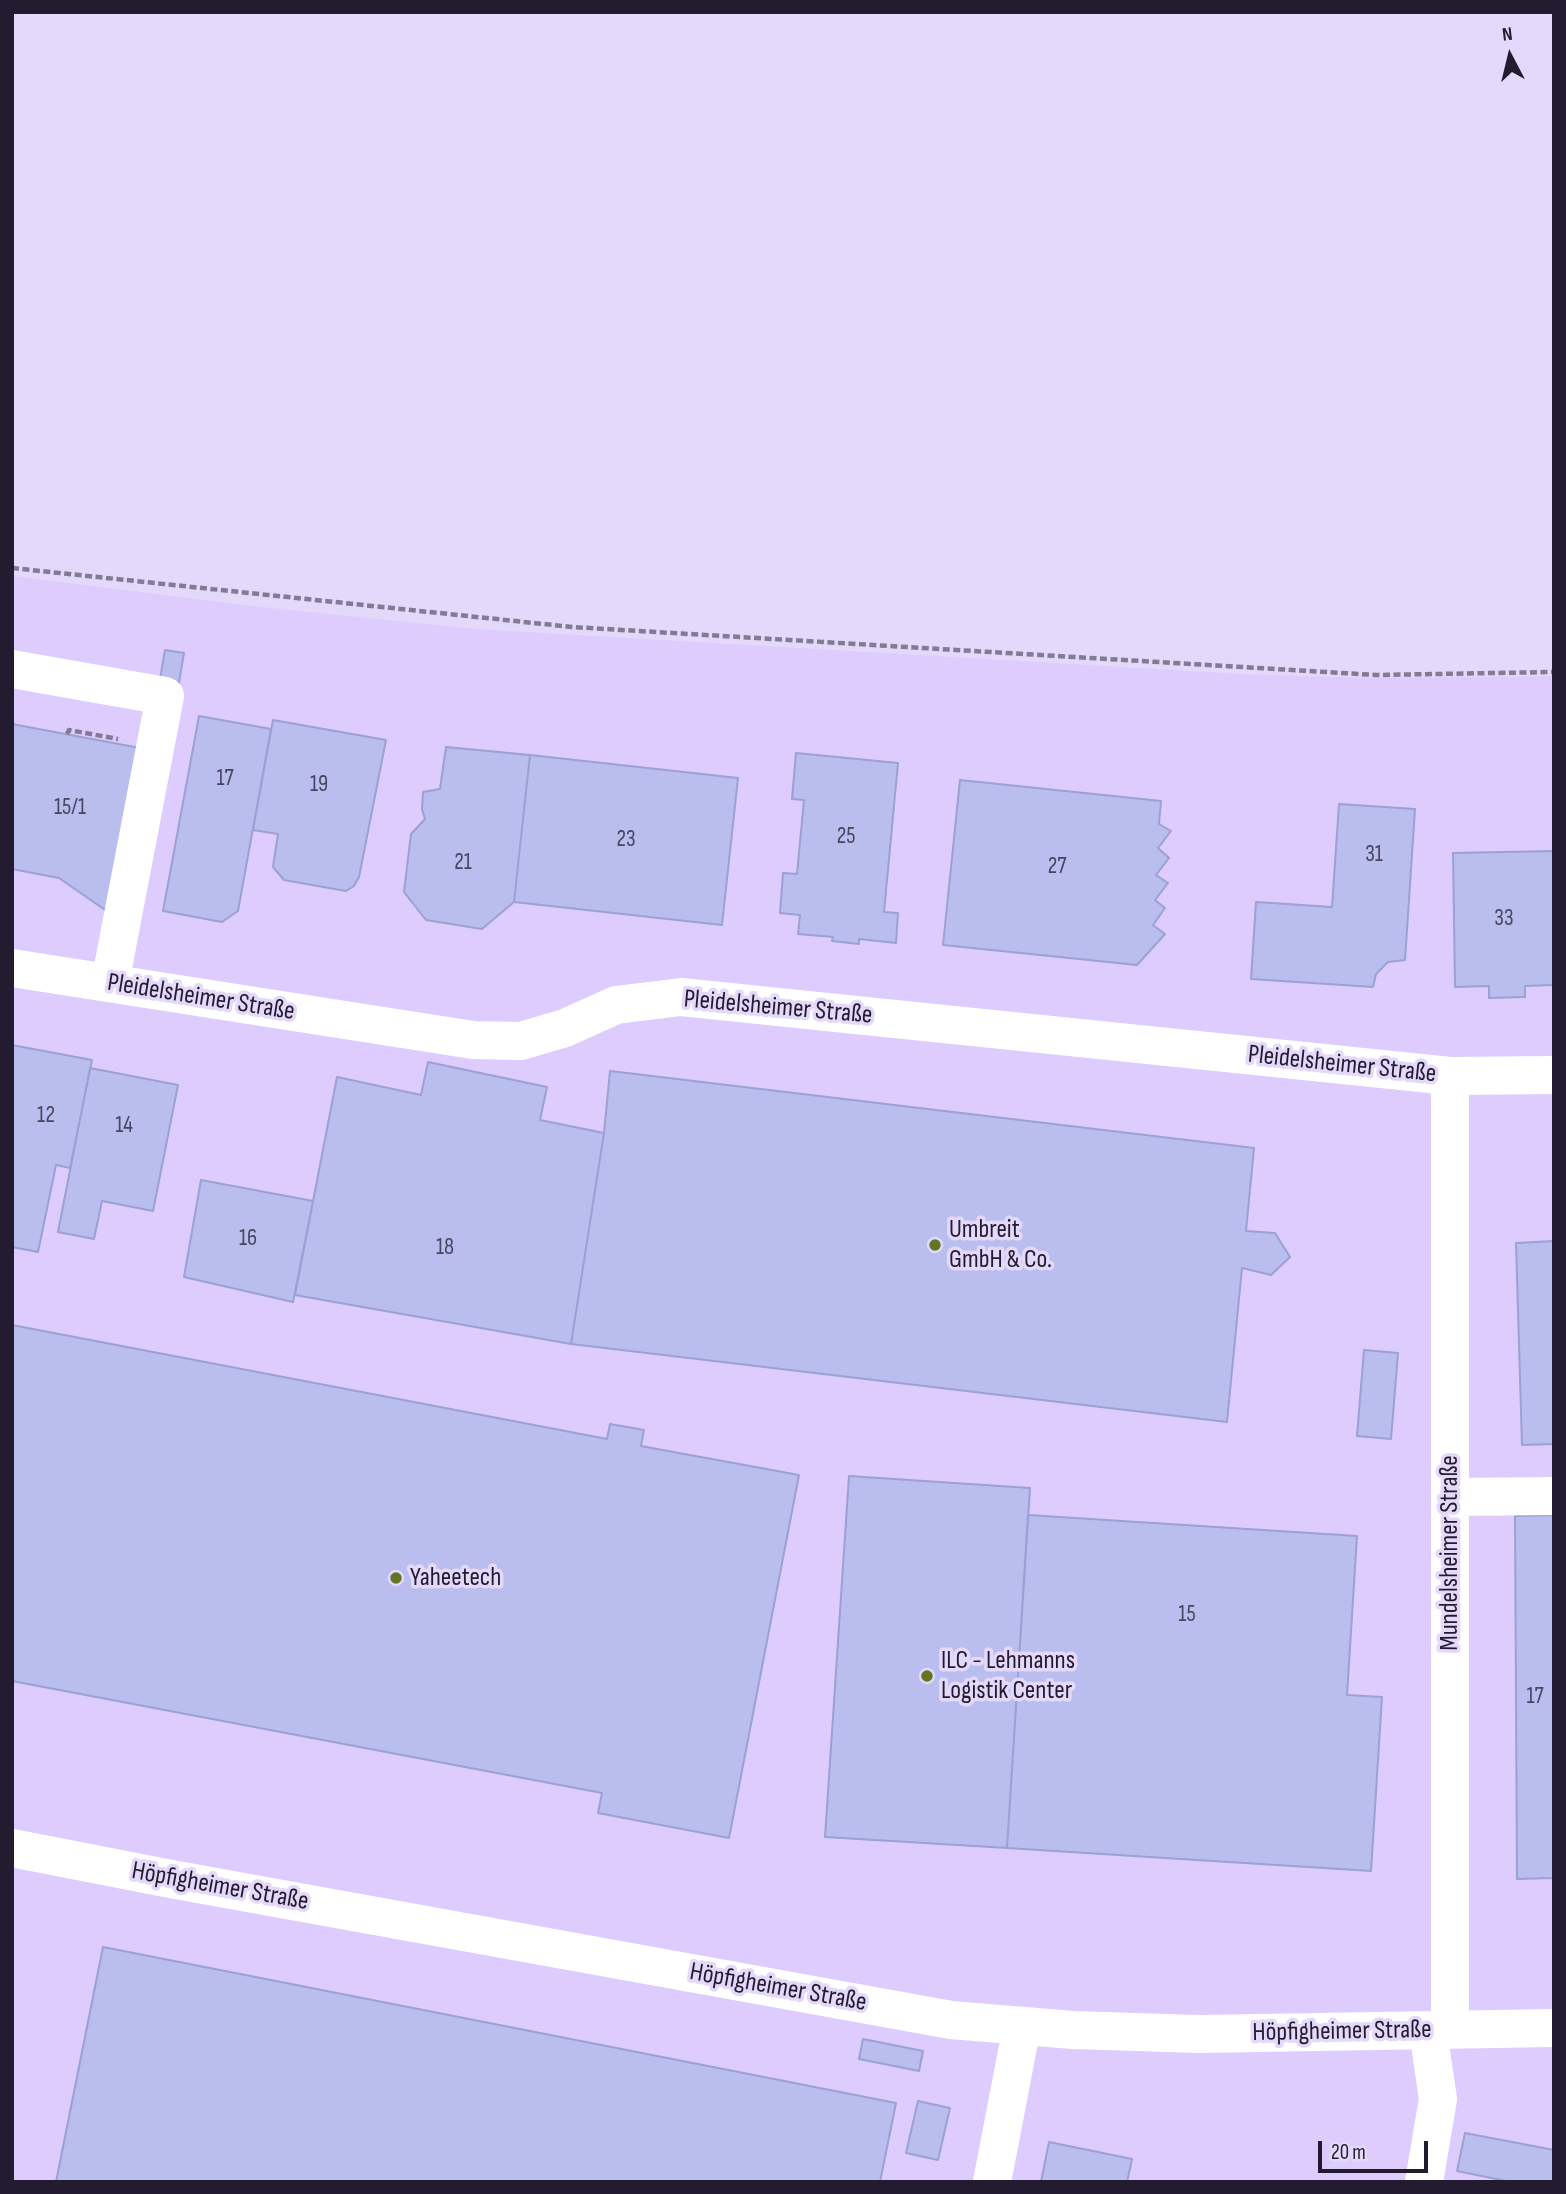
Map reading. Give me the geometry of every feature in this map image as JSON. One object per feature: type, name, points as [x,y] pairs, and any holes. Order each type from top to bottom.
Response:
[{"type":"street","points":[[12,669],[165,696],[110,983]]},
{"type":"street","name":"Pleidelsheimer Straße","points":[[12,968],[474,1040],[521,1041],[565,1028],[616,1005],[681,997],[1450,1076],[1554,1075]]},
{"type":"street","name":"Mundelsheimer Straße","points":[[1424,2182],[1438,2098],[1450,1497],[1450,1076]]},
{"type":"street","points":[[1450,1497],[1554,1496]]},
{"type":"street","name":"Höpfigheimer Straße","points":[[12,1848],[951,2020],[1199,2034],[1554,2028]]},
{"type":"street","points":[[992,2182],[1022,2026]]},
{"type":"path","points":[[12,568],[572,628],[1376,675],[1554,672]]},
{"type":"path","points":[[67,734],[69,730],[128,741]]},
{"type":"shaded area","points":[[12,576],[252,606],[475,629],[1240,674],[1364,678],[1554,676],[1554,2182],[12,2182]]},
{"type":"building","points":[[165,650],[184,653],[178,688],[159,685]]},
{"type":"building","points":[[199,716],[271,729],[238,911],[222,922],[163,911]]},
{"type":"building","points":[[273,720],[386,740],[359,877],[354,886],[346,891],[284,880],[273,867],[278,834],[253,830]]},
{"type":"building","points":[[12,724],[140,748],[108,912],[59,878],[12,869]]},
{"type":"building","points":[[446,747],[530,755],[514,902],[482,929],[426,920],[404,892],[411,834],[425,819],[422,809],[423,792],[440,789]]},
{"type":"building","points":[[796,753],[898,763],[884,912],[898,913],[896,943],[859,939],[859,944],[832,941],[833,937],[798,934],[800,915],[780,913],[783,873],[797,874],[804,800],[792,799]]},
{"type":"building","points":[[530,755],[738,778],[722,925],[514,902]]},
{"type":"building","points":[[960,780],[1161,801],[1159,824],[1171,831],[1158,848],[1169,858],[1156,875],[1168,883],[1155,900],[1165,908],[1153,925],[1165,934],[1137,965],[943,945]]},
{"type":"building","points":[[1339,804],[1415,809],[1405,960],[1388,962],[1376,974],[1373,987],[1251,979],[1256,902],[1332,907]]},
{"type":"building","points":[[1554,851],[1554,985],[1525,986],[1525,997],[1489,998],[1489,986],[1455,987],[1453,853]]},
{"type":"building","points":[[12,1045],[92,1060],[70,1168],[56,1165],[38,1252],[12,1247]]},
{"type":"building","points":[[428,1062],[547,1087],[540,1120],[604,1133],[571,1344],[295,1295],[337,1077],[421,1095]]},
{"type":"building","points":[[90,1068],[178,1085],[153,1211],[102,1201],[94,1239],[58,1232]]},
{"type":"building","name":"Umbreit GmbH & Co.","points":[[610,1071],[1254,1148],[1246,1231],[1275,1233],[1290,1257],[1271,1275],[1242,1268],[1227,1422],[571,1344],[604,1133]]},
{"type":"building","points":[[201,1180],[313,1201],[293,1302],[184,1277]]},
{"type":"building","points":[[1554,1241],[1554,1444],[1522,1445],[1516,1243]]},
{"type":"building","name":"Yaheetech","points":[[12,1325],[607,1439],[610,1424],[644,1430],[641,1446],[799,1475],[729,1838],[598,1813],[602,1793],[12,1681]]},
{"type":"building","points":[[1364,1350],[1398,1353],[1391,1439],[1357,1436]]},
{"type":"building","name":"ILC - Lehmanns Logistik Center","points":[[849,1476],[1030,1488],[1007,1848],[825,1837]]},
{"type":"building","points":[[1028,1515],[1357,1536],[1347,1695],[1382,1697],[1371,1871],[1007,1848]]},
{"type":"building","points":[[1554,1515],[1554,1878],[1517,1879],[1515,1516]]},
{"type":"building","points":[[103,1947],[896,2103],[880,2182],[56,2182]]},
{"type":"building","points":[[863,2039],[923,2051],[919,2071],[859,2059]]},
{"type":"building","points":[[918,2101],[950,2108],[938,2160],[906,2153]]},
{"type":"building","points":[[1465,2133],[1554,2150],[1554,2182],[1511,2182],[1457,2171]]},
{"type":"building","points":[[1049,2142],[1132,2159],[1127,2182],[1041,2182]]},
{"type":"place","name":"Umbreit GmbH & Co.","points":[[935,1245]]},
{"type":"place","name":"Yaheetech","points":[[396,1578]]},
{"type":"place","name":"ILC - Lehmanns Logistik Center","points":[[927,1676]]}]
